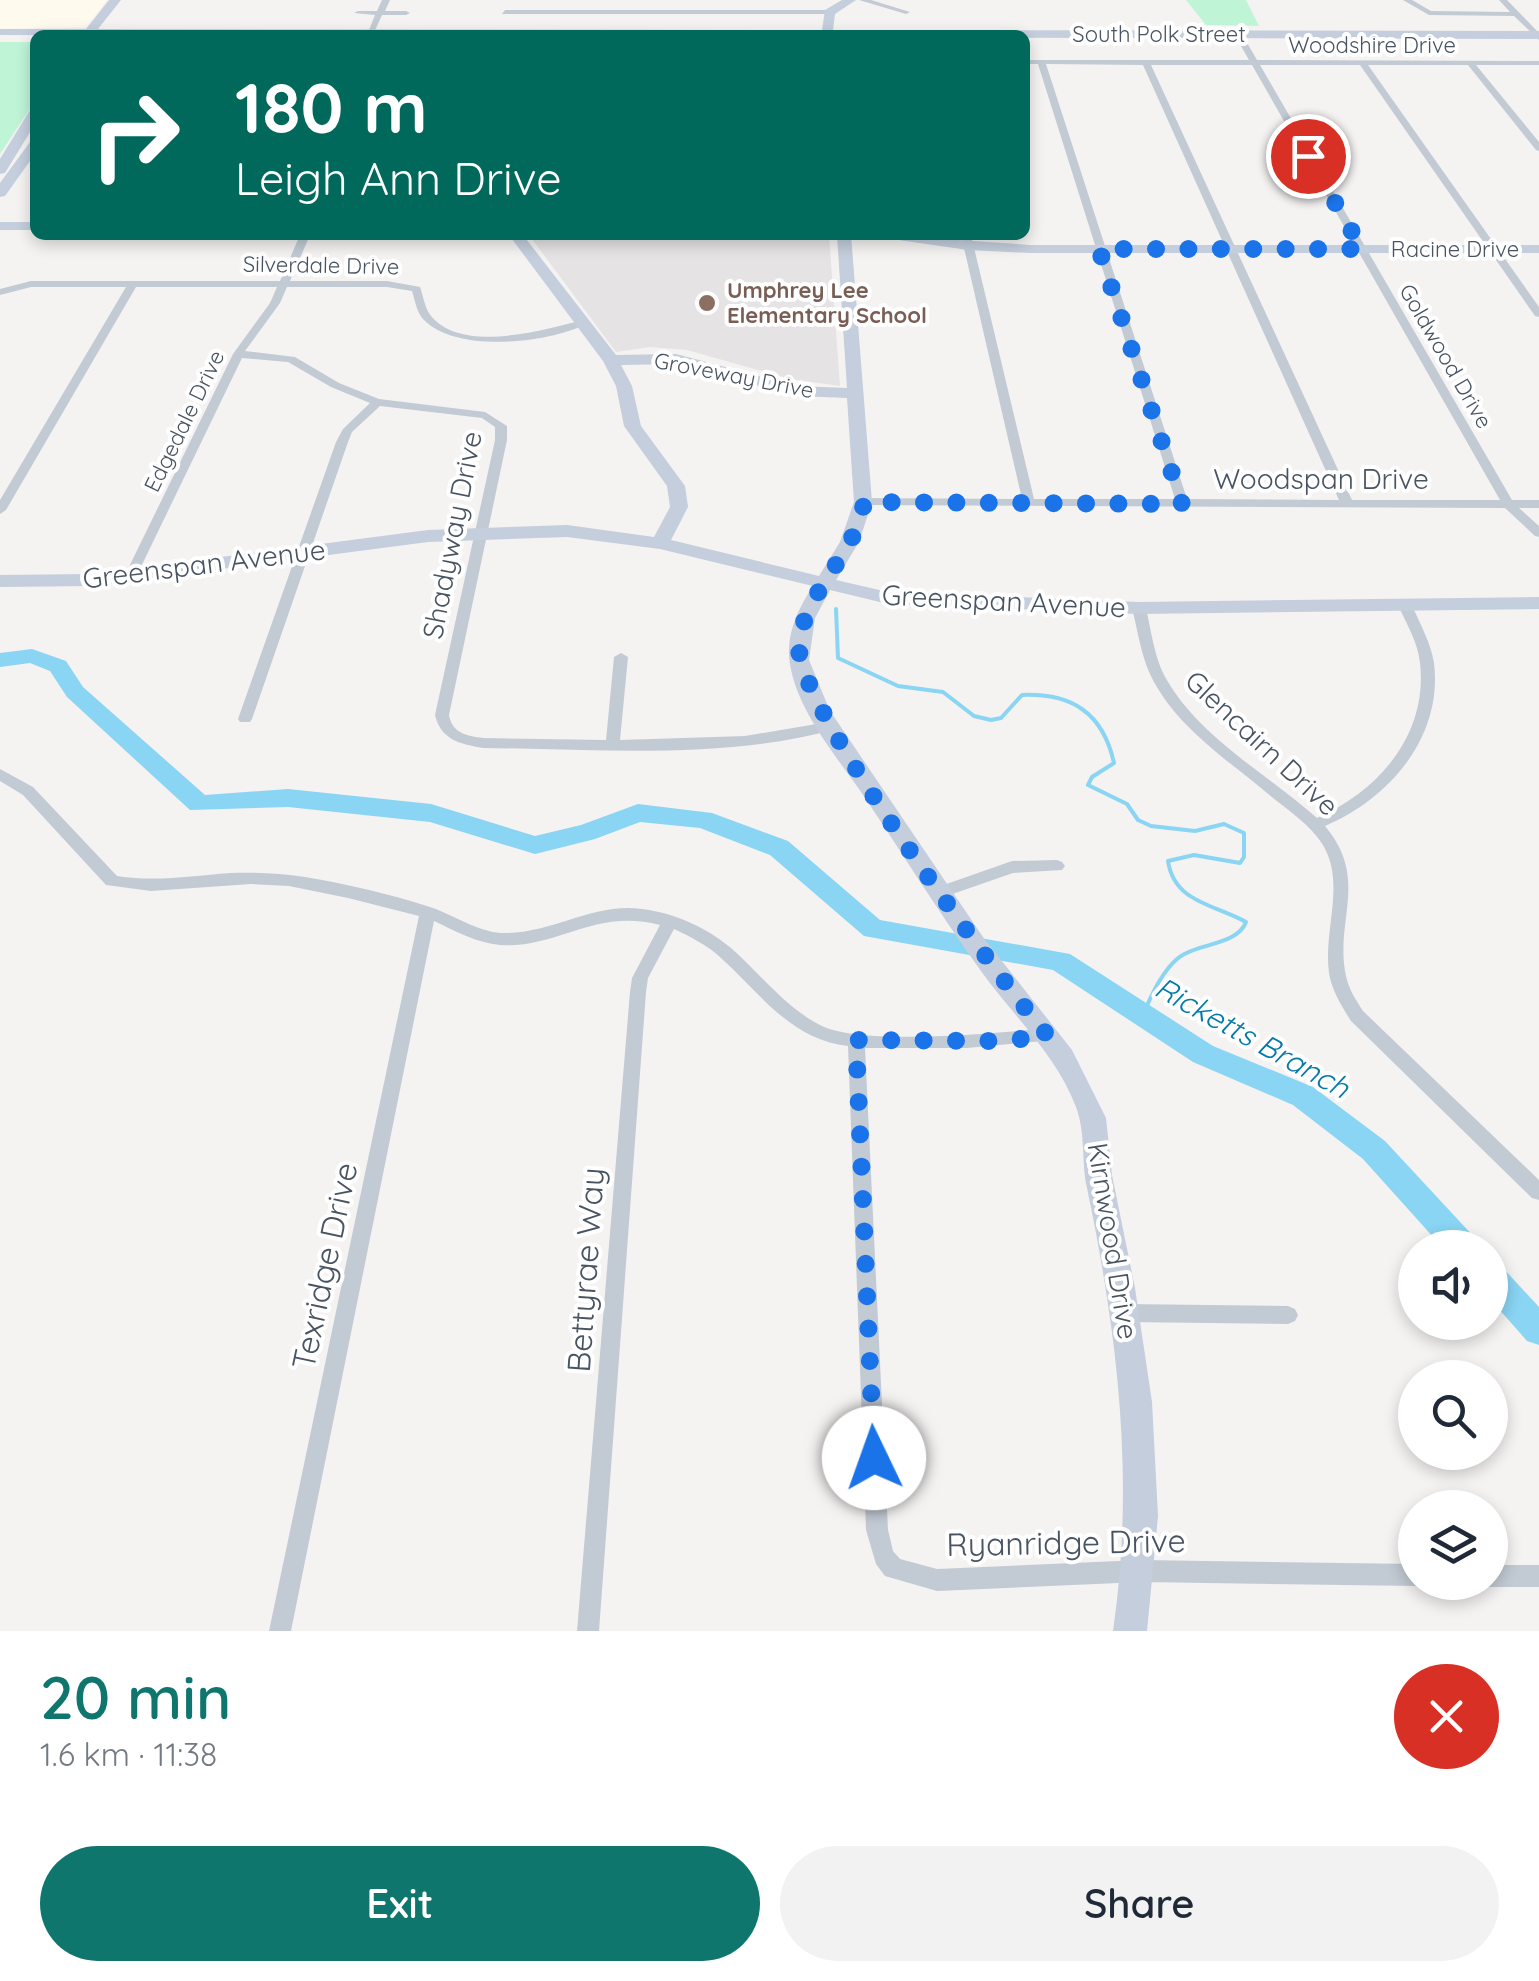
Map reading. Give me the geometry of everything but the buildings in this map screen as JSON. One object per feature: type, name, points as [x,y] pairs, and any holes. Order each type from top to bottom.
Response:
[{"type":"street","points":[[98,30],[115,0]]},
{"type":"street","points":[[100,30],[130,0]]},
{"type":"street","points":[[371,30],[386,0]]},
{"type":"street","points":[[499,30],[508,0]]},
{"type":"street","points":[[603,12],[605,0]]},
{"type":"street","points":[[701,12],[702,0]]},
{"type":"street","points":[[505,12],[829,12],[850,0]]},
{"type":"street","points":[[863,0],[906,12]]},
{"type":"street","points":[[1407,0],[1429,13],[1517,14]]},
{"type":"street","points":[[1503,0],[1538,37]]},
{"type":"street","points":[[358,13],[406,12]]},
{"type":"street","points":[[827,30],[829,12]]},
{"type":"street","name":"South Polk Street","points":[[1030,34],[1240,37]]},
{"type":"street","name":"South Polk Street","points":[[0,35],[30,35]]},
{"type":"street","name":"South Polk Street","points":[[0,35],[30,38]]},
{"type":"street","name":"Goldwood Drive","points":[[1240,37],[1508,504],[1539,533]]},
{"type":"street","name":"South Polk Street","points":[[1030,39],[1538,37]]},
{"type":"street","name":"Woodshire Drive","points":[[1030,62],[1539,63]]},
{"type":"street","points":[[1041,62],[1182,504]]},
{"type":"street","points":[[1146,62],[1347,503]]},
{"type":"street","points":[[1362,62],[1539,314]]},
{"type":"street","points":[[1470,62],[1539,148]]},
{"type":"street","points":[[0,169],[30,121]]},
{"type":"street","points":[[0,193],[30,153]]},
{"type":"street","points":[[0,169],[19,168]]},
{"type":"street","points":[[0,226],[30,226]]},
{"type":"street","name":"Edgedale Drive","points":[[131,575],[238,354],[284,284],[303,240]]},
{"type":"street","points":[[520,240],[611,360],[624,386],[632,426],[676,486],[680,497],[675,520],[660,542]]},
{"type":"street","name":"Kirnwood Drive","points":[[844,240],[864,502],[852,540],[804,623],[801,671],[828,727],[1009,990],[1048,1036],[1077,1082],[1097,1131],[1096,1170],[1126,1313],[1144,1472],[1141,1571],[1130,1631]]},
{"type":"street","points":[[967,240],[1029,502]]},
{"type":"street","name":"Racine Drive","points":[[967,240],[1099,249],[1539,249]]},
{"type":"street","name":"Silverdale Drive","points":[[0,292],[31,284],[409,286],[419,295],[431,323],[464,335],[508,339],[583,323]]},
{"type":"street","points":[[0,510],[133,284]]},
{"type":"street","name":"Shadyway Drive","points":[[238,354],[290,359],[344,390],[377,402],[471,412],[495,419],[501,426],[442,715],[446,729],[464,740],[613,743]]},
{"type":"street","name":"Groveway Drive","points":[[611,360],[676,359],[797,392],[857,393]]},
{"type":"street","points":[[245,719],[347,431],[377,402]]},
{"type":"street","name":"Woodspan Drive","points":[[864,502],[1539,504]]},
{"type":"street","name":"Greenspan Avenue","points":[[0,581],[57,582],[131,575],[416,537],[567,531],[660,542],[888,598],[1139,608],[1539,603]]},
{"type":"street","points":[[1314,824],[1347,811],[1370,794],[1411,747],[1421,726],[1427,703],[1427,663],[1405,605]]},
{"type":"street","name":"Glencairn Drive","points":[[1139,608],[1156,671],[1170,694],[1199,725],[1328,839],[1340,866],[1335,941],[1342,996],[1370,1029],[1539,1192]]},
{"type":"street","points":[[620,657],[613,743],[754,741],[828,727]]},
{"type":"street","points":[[0,774],[28,791],[112,881],[154,885],[272,878],[428,913],[490,938],[507,939],[608,914],[643,914],[690,926],[714,940],[783,1008],[825,1036],[856,1040],[1002,1041],[1048,1036]]},
{"type":"street","points":[[942,892],[1012,866],[1057,866]]},
{"type":"street","name":"Texridge Drive","points":[[280,1631],[428,913]]},
{"type":"street","name":"Bettyrae Way","points":[[588,1631],[638,992],[640,978],[670,921]]},
{"type":"street","name":"Ryanridge Drive","points":[[856,1040],[877,1530],[884,1556],[893,1568],[937,1580],[1141,1571],[1398,1575]]},
{"type":"street","points":[[1126,1313],[1288,1315]]},
{"type":"street","points":[[1508,1576],[1539,1576]]},
{"type":"shaded area","points":[[0,0],[107,0],[86,27],[0,29]]},
{"type":"shaded area","name":"Umphrey Lee Elementary School","points":[[533,240],[829,240],[840,386],[790,379],[687,350],[650,347],[616,352]]},
{"type":"green space","points":[[1186,0],[1246,0],[1259,26],[1206,25]]},
{"type":"green space","points":[[0,42],[30,42],[30,109],[0,154]]},
{"type":"waterway","points":[[836,609],[838,658],[898,686],[943,692],[974,716],[991,720],[1001,718],[1022,695],[1070,702],[1083,709],[1102,731],[1114,763],[1092,777],[1088,785],[1127,804],[1138,820],[1151,826],[1195,831],[1224,824],[1244,833],[1244,857],[1240,863],[1194,855],[1168,861],[1172,875],[1187,894],[1246,922],[1234,936],[1177,959],[1143,1014]]},
{"type":"waterway","name":"Ricketts Branch","points":[[0,660],[32,656],[58,666],[75,692],[199,804],[288,798],[431,813],[535,845],[586,833],[638,813],[703,819],[779,848],[873,929],[1060,961],[1203,1054],[1303,1096],[1374,1150],[1447,1230]]},
{"type":"waterway","name":"Ricketts Branch","points":[[1508,1296],[1539,1330]]},
{"type":"place","name":"Umphrey Lee Elementary School","points":[[707,303]]},
{"type":"route","points":[[874,1458],[856,1040],[1002,1041],[1048,1036],[1009,990],[828,727],[801,671],[799,644],[804,623],[852,540],[864,502],[1182,504],[1099,249],[1362,249],[1308,156]]}]
